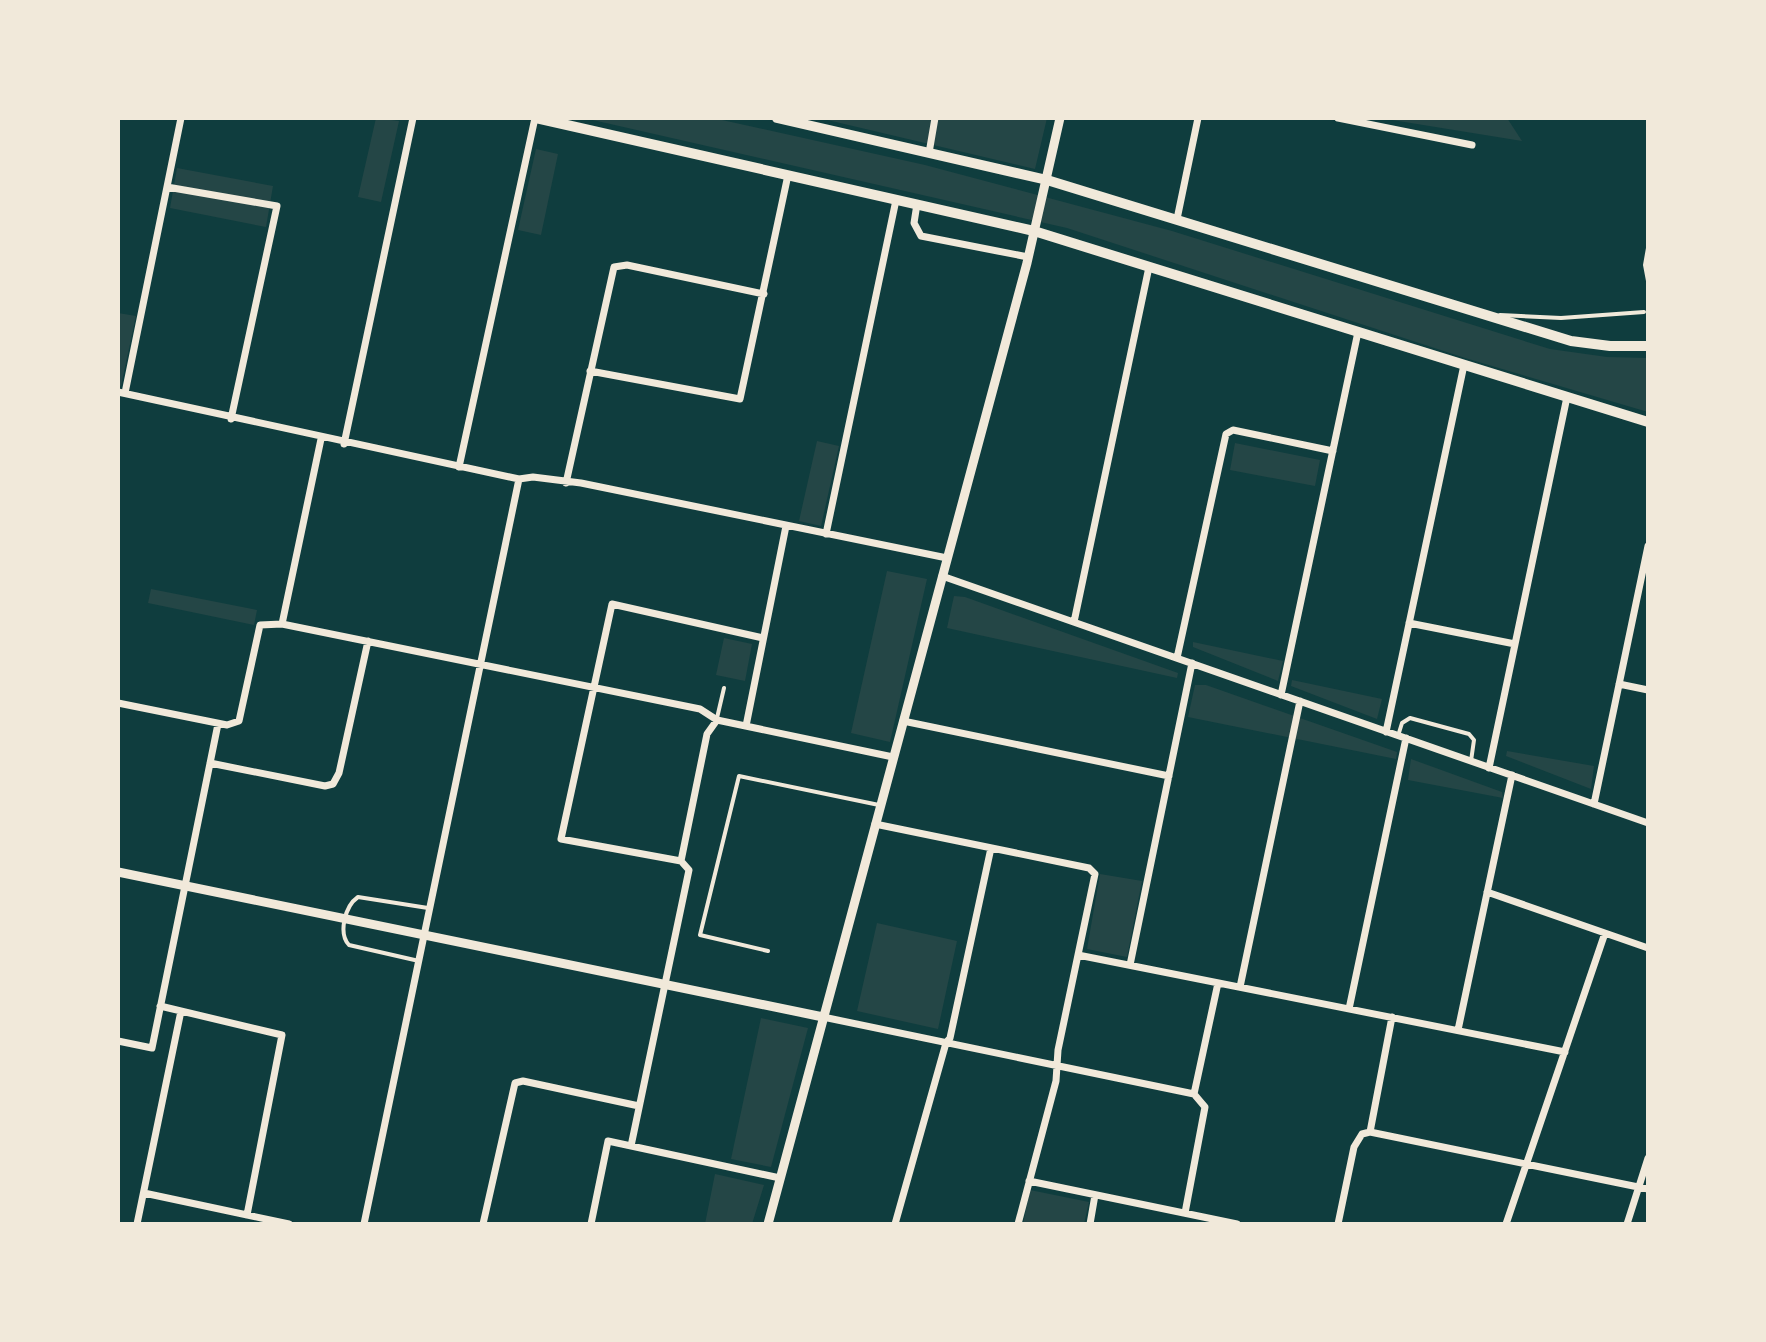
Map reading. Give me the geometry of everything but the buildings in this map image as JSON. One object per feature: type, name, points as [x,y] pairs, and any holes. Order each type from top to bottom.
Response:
[{"type":"main road","points":[[536,118],[1034,231],[1648,422]]},
{"type":"main road","points":[[777,118],[1047,180],[1571,341],[1610,346],[1648,346]]},
{"type":"street","points":[[181,118],[121,393],[344,444],[519,479],[581,483],[947,558]]},
{"type":"street","points":[[344,444],[413,118]]},
{"type":"street","points":[[459,467],[536,118]]},
{"type":"street","points":[[929,153],[935,118]]},
{"type":"street","points":[[768,1224],[1028,257],[1060,118]]},
{"type":"street","points":[[1177,219],[1198,118]]},
{"type":"street","points":[[1338,118],[1472,145]]},
{"type":"street","points":[[590,371],[740,399],[788,175]]},
{"type":"street","points":[[167,187],[277,206],[231,419]]},
{"type":"street","points":[[826,534],[896,200]]},
{"type":"street","points":[[917,204],[914,223],[921,236],[1028,257]]},
{"type":"street","points":[[566,483],[611,271],[618,265],[764,294]]},
{"type":"street","points":[[1074,622],[1149,267]]},
{"type":"street","points":[[1281,695],[1358,332]]},
{"type":"street","points":[[1386,732],[1464,365]]},
{"type":"street","points":[[1489,768],[1567,397]]},
{"type":"street","points":[[1177,658],[1226,434],[1233,430],[1333,451]]},
{"type":"street","points":[[282,624],[321,439]]},
{"type":"street","points":[[364,1224],[519,479]]},
{"type":"street","points":[[746,726],[786,526]]},
{"type":"street","points":[[1594,804],[1645,578],[1648,546]]},
{"type":"street","points":[[942,576],[1648,823]]},
{"type":"street","points":[[631,1146],[689,874],[687,865],[681,861],[561,839],[612,604],[763,638]]},
{"type":"street","points":[[1409,623],[1515,644]]},
{"type":"street","points":[[118,703],[232,726],[239,721],[260,625],[282,624],[700,709],[717,720],[893,757]]},
{"type":"street","points":[[210,763],[325,786],[333,784],[338,778],[368,641]]},
{"type":"street","points":[[1130,965],[1192,663]]},
{"type":"street","points":[[1619,684],[1648,690]]},
{"type":"street","points":[[1240,987],[1300,701]]},
{"type":"street","points":[[681,861],[707,734],[717,720]]},
{"type":"street","points":[[903,721],[1169,776]]},
{"type":"street","points":[[118,1041],[152,1048],[218,724]]},
{"type":"street","points":[[1349,1009],[1402,737]]},
{"type":"street","points":[[1458,1030],[1512,775]]},
{"type":"street","points":[[875,824],[1094,871],[1057,1066],[1018,1224]]},
{"type":"street","points":[[895,1224],[946,1043],[950,1038],[991,848]]},
{"type":"street","points":[[118,872],[1194,1094],[1205,1107],[1185,1213]]},
{"type":"street","points":[[1487,892],[1648,948]]},
{"type":"street","points":[[1506,1224],[1605,933]]},
{"type":"street","points":[[1078,955],[1565,1052]]},
{"type":"street","points":[[1194,1094],[1218,983]]},
{"type":"street","points":[[160,1006],[277,1030],[283,1037],[247,1215]]},
{"type":"street","points":[[137,1224],[181,1011]]},
{"type":"street","points":[[1370,1132],[1392,1017]]},
{"type":"street","points":[[483,1224],[515,1083],[523,1081],[639,1106]]},
{"type":"street","points":[[1338,1224],[1354,1147],[1362,1134],[1370,1132],[1648,1189]]},
{"type":"street","points":[[591,1224],[608,1141],[780,1178]]},
{"type":"street","points":[[1627,1224],[1648,1158]]},
{"type":"street","points":[[1029,1181],[1185,1213],[1206,1221],[1237,1224]]},
{"type":"street","points":[[144,1193],[289,1224]]},
{"type":"street","points":[[1090,1224],[1095,1195]]},
{"type":"lane","points":[[1648,248],[1645,265],[1648,281]]},
{"type":"lane","points":[[1482,314],[1561,318],[1644,312]]},
{"type":"lane","points":[[717,720],[724,688]]},
{"type":"lane","points":[[1402,737],[1402,723],[1410,718],[1469,734],[1474,740],[1471,761]]},
{"type":"lane","points":[[768,951],[700,935],[739,776],[880,806]]},
{"type":"lane","points":[[419,961],[349,945],[343,934],[346,919],[350,902],[361,897],[430,909]]},
{"type":"shaded area","points":[[376,118],[399,121],[381,202],[358,197]]},
{"type":"shaded area","points":[[584,118],[713,118],[925,165],[1172,231],[1550,349],[1607,357],[1648,358],[1648,412],[1465,358],[1067,228]]},
{"type":"shaded area","points":[[819,118],[1047,118],[1035,169]]},
{"type":"shaded area","points":[[1380,118],[1507,118],[1522,141]]},
{"type":"shaded area","points":[[536,149],[558,154],[541,235],[518,230]]},
{"type":"shaded area","points":[[177,168],[273,186],[266,227],[170,208]]},
{"type":"shaded area","points":[[118,313],[136,316],[121,386],[118,385]]},
{"type":"shaded area","points":[[817,441],[839,446],[821,526],[799,521]]},
{"type":"shaded area","points":[[1235,443],[1320,460],[1315,486],[1230,470]]},
{"type":"shaded area","points":[[887,571],[927,579],[890,742],[851,733]]},
{"type":"shaded area","points":[[151,589],[257,610],[254,625],[148,603]]},
{"type":"shaded area","points":[[954,596],[965,597],[1178,673],[1177,678],[947,628]]},
{"type":"shaded area","points":[[724,638],[752,644],[745,681],[716,675]]},
{"type":"shaded area","points":[[1193,642],[1283,661],[1278,681],[1193,647]]},
{"type":"shaded area","points":[[1292,680],[1382,699],[1377,719],[1291,686]]},
{"type":"shaded area","points":[[1195,685],[1206,685],[1397,752],[1396,759],[1188,717]]},
{"type":"shaded area","points":[[1507,751],[1594,766],[1591,789],[1506,756]]},
{"type":"shaded area","points":[[1411,759],[1502,792],[1503,798],[1408,780]]},
{"type":"shaded area","points":[[1100,874],[1142,881],[1127,957],[1087,949]]},
{"type":"shaded area","points":[[877,923],[957,941],[938,1029],[857,1011]]},
{"type":"shaded area","points":[[761,1018],[808,1028],[771,1167],[731,1159]]},
{"type":"shaded area","points":[[715,1174],[764,1185],[752,1224],[705,1224]]},
{"type":"shaded area","points":[[1030,1190],[1089,1202],[1084,1224],[1023,1224]]}]
